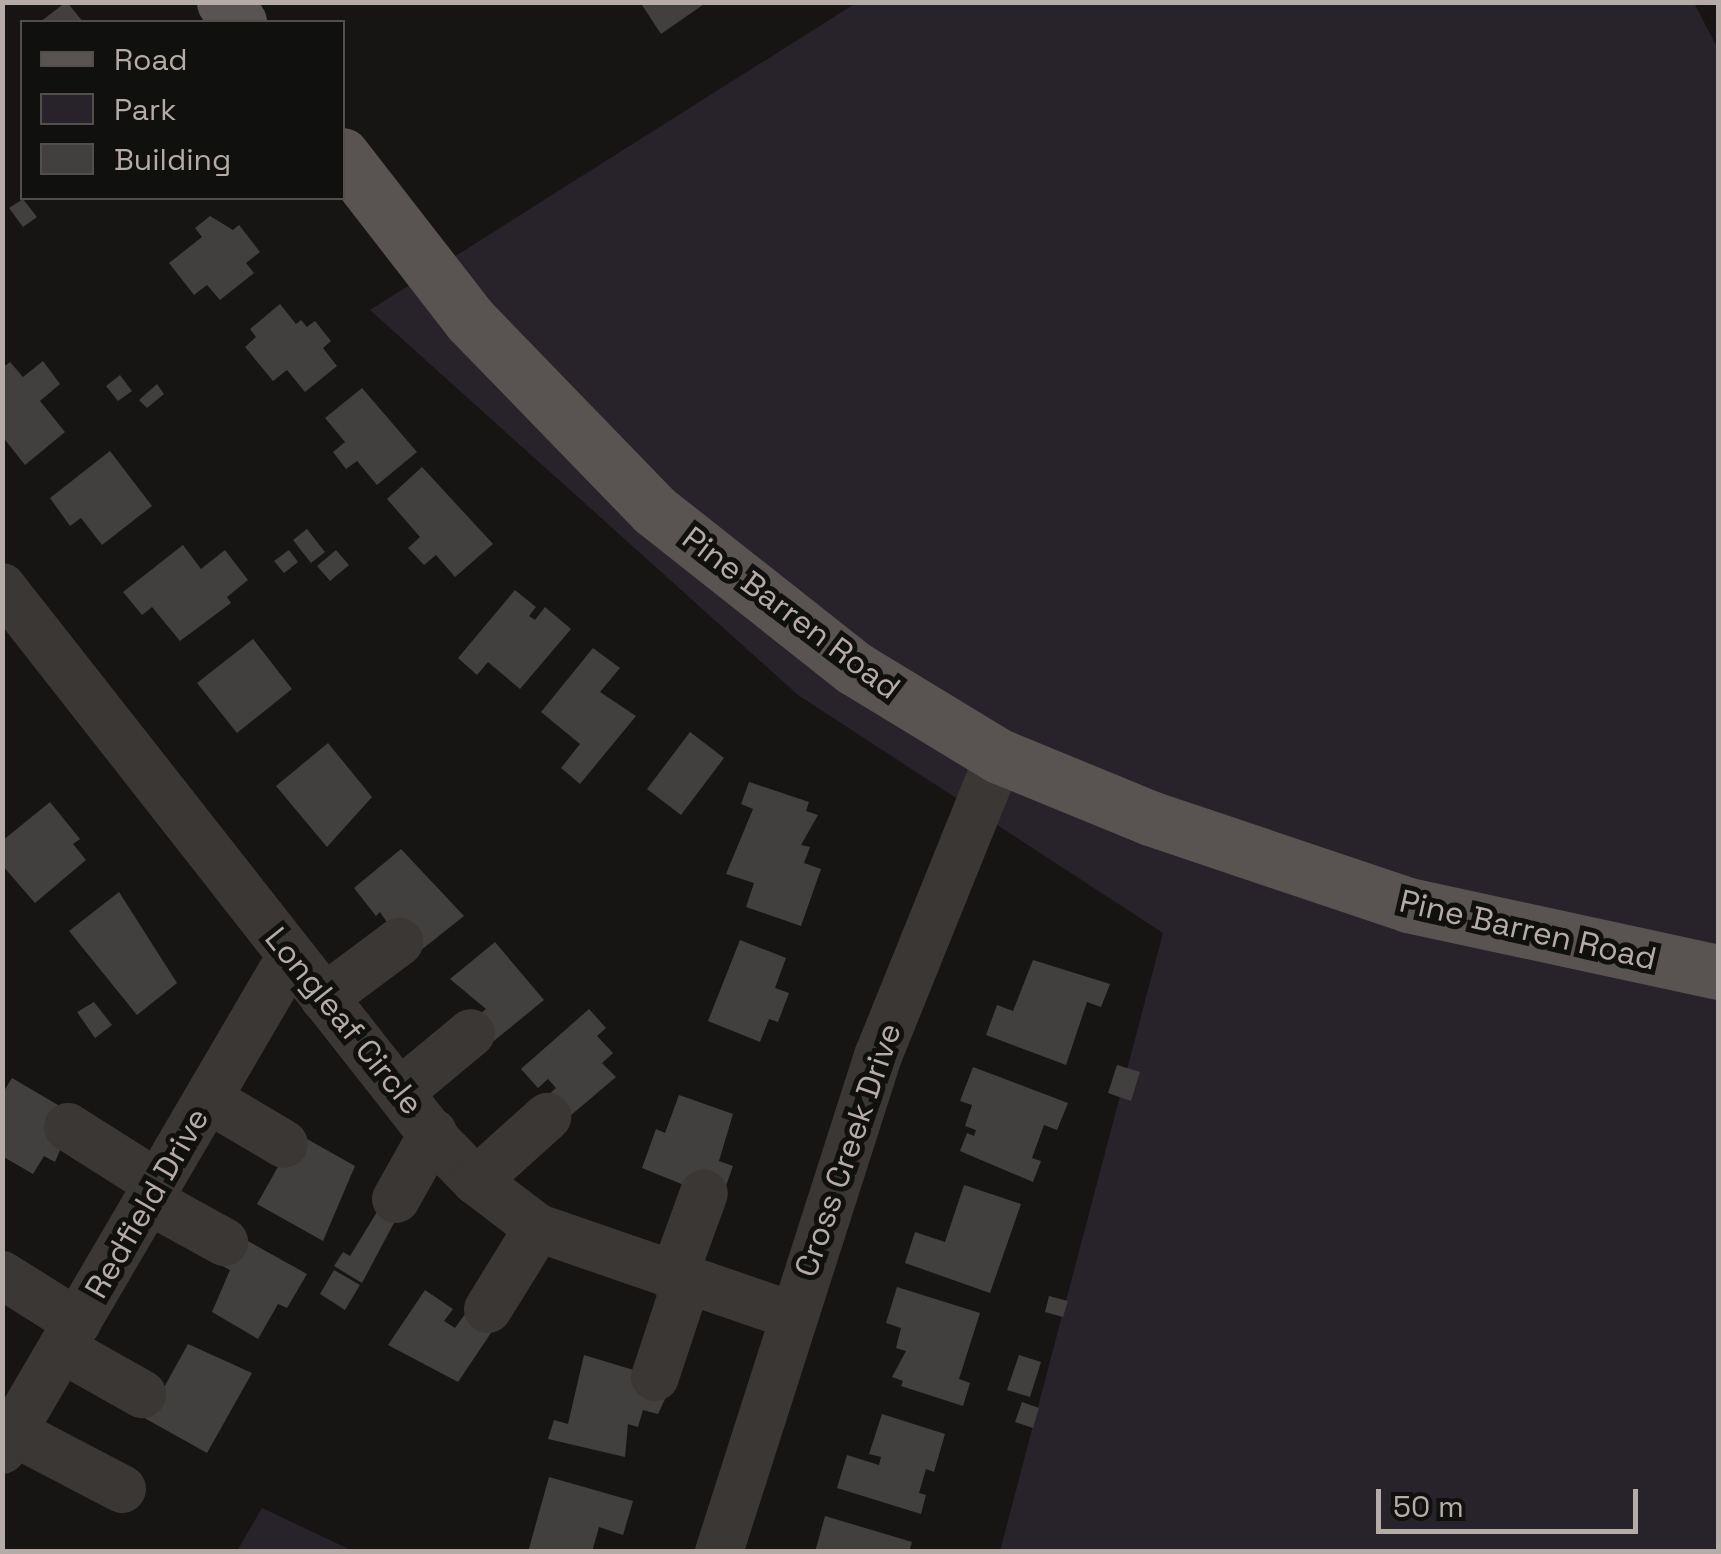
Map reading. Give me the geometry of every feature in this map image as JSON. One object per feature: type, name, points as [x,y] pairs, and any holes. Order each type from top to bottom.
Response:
[{"type":"main road","name":"Pine Barren Road","points":[[345,158],[470,320],[654,510],[854,668],[999,756],[1150,818],[1408,905],[1718,972]]},
{"type":"street","name":"Longleaf Circle","points":[[2,587],[324,998],[476,1181],[538,1228],[680,1280],[790,1314]]},
{"type":"street","name":"Cross Creek Drive","points":[[719,1552],[790,1314],[878,1056],[999,756]]},
{"type":"street","points":[[324,998],[399,942]]},
{"type":"street","name":"Redfield Drive","points":[[11,1421],[70,1335],[291,956]]},
{"type":"street","points":[[400,1092],[471,1034]]},
{"type":"street","points":[[208,1099],[284,1144]]},
{"type":"street","points":[[476,1181],[547,1116]]},
{"type":"street","points":[[68,1127],[224,1242]]},
{"type":"street","points":[[396,1199],[434,1133]]},
{"type":"street","points":[[655,1377],[704,1193]]},
{"type":"street","points":[[488,1309],[538,1228]]},
{"type":"street","points":[[2,1276],[142,1394]]},
{"type":"street","points":[[11,1421],[122,1489]]},
{"type":"green space","points":[[856,3],[1694,3],[1718,49],[1718,1551],[1000,1551],[1163,933],[798,695],[370,310]]},
{"type":"green space","points":[[262,1508],[353,1551],[237,1551]]},
{"type":"building","points":[[66,2],[81,20],[43,20]]},
{"type":"building","points":[[640,2],[707,2],[661,34]]},
{"type":"building","points":[[24,200],[37,217],[23,227],[9,208]]},
{"type":"building","points":[[210,216],[233,230],[239,225],[260,252],[246,263],[254,273],[220,300],[207,285],[194,295],[169,263],[202,237],[195,228]]},
{"type":"building","points":[[280,304],[296,324],[301,320],[307,327],[315,321],[331,341],[323,348],[337,366],[305,392],[287,370],[273,381],[245,347],[256,337],[250,329]]},
{"type":"building","points":[[43,361],[60,384],[40,401],[65,432],[25,465],[2,436],[2,368],[10,362],[23,377]]},
{"type":"building","points":[[120,375],[132,391],[118,401],[106,386]]},
{"type":"building","points":[[157,384],[164,394],[147,408],[139,400]]},
{"type":"building","points":[[362,388],[417,452],[377,485],[357,461],[346,469],[333,452],[345,442],[325,418]]},
{"type":"building","points":[[110,451],[152,506],[102,545],[81,518],[70,526],[50,498]]},
{"type":"building","points":[[422,467],[493,544],[455,577],[436,555],[424,565],[408,548],[420,537],[387,499]]},
{"type":"building","points":[[307,529],[325,552],[311,563],[293,540]]},
{"type":"building","points":[[183,545],[201,569],[225,550],[248,580],[227,597],[231,603],[180,641],[152,607],[142,615],[123,592]]},
{"type":"building","points":[[289,550],[298,562],[284,573],[274,561]]},
{"type":"building","points":[[336,550],[349,565],[330,581],[317,566]]},
{"type":"building","points":[[515,590],[536,607],[529,616],[535,620],[545,607],[571,629],[520,689],[488,662],[477,675],[458,658]]},
{"type":"building","points":[[253,639],[292,689],[237,733],[197,683]]},
{"type":"building","points":[[593,648],[620,668],[600,692],[636,716],[580,784],[561,768],[580,744],[541,712]]},
{"type":"building","points":[[690,732],[724,758],[681,815],[647,789]]},
{"type":"building","points":[[328,743],[372,797],[327,847],[276,786]]},
{"type":"building","points":[[749,782],[809,802],[806,811],[818,815],[801,845],[810,847],[804,863],[821,869],[801,926],[746,907],[754,883],[726,874],[753,809],[741,804]]},
{"type":"building","points":[[50,802],[80,839],[73,844],[86,860],[35,903],[2,865],[2,841]]},
{"type":"building","points":[[401,849],[464,916],[411,958],[380,912],[376,916],[354,888]]},
{"type":"building","points":[[119,892],[177,983],[137,1015],[69,931]]},
{"type":"building","points":[[740,940],[786,958],[775,988],[789,993],[778,1022],[769,1019],[760,1042],[708,1021]]},
{"type":"building","points":[[495,942],[544,1000],[484,1049],[465,1026],[486,1009],[450,979]]},
{"type":"building","points":[[1033,960],[1110,984],[1101,1007],[1087,1002],[1066,1065],[986,1035],[997,1005],[1013,1011]]},
{"type":"building","points":[[94,1002],[112,1025],[95,1038],[77,1012]]},
{"type":"building","points":[[589,1009],[606,1028],[597,1036],[613,1053],[602,1063],[616,1077],[557,1127],[537,1105],[556,1088],[548,1079],[538,1088],[521,1069]]},
{"type":"building","points":[[1117,1065],[1140,1072],[1131,1101],[1108,1093]]},
{"type":"building","points":[[973,1067],[1068,1103],[1057,1130],[1044,1125],[1032,1158],[1041,1161],[1033,1182],[960,1151],[967,1133],[974,1136],[976,1130],[965,1126],[972,1105],[960,1101]]},
{"type":"building","points":[[12,1078],[75,1115],[55,1162],[44,1156],[33,1174],[2,1156],[2,1094]]},
{"type":"building","points":[[679,1095],[733,1114],[719,1161],[733,1166],[721,1200],[642,1168],[656,1129],[665,1133]]},
{"type":"building","points":[[291,1130],[355,1166],[323,1241],[257,1204],[279,1165],[287,1167]]},
{"type":"building","points":[[964,1185],[1021,1204],[990,1293],[905,1263],[915,1232],[945,1242]]},
{"type":"building","points":[[388,1194],[404,1204],[362,1283],[334,1266],[343,1252],[350,1256]]},
{"type":"building","points":[[230,1231],[307,1274],[287,1308],[278,1304],[258,1339],[212,1312],[230,1270],[213,1261]]},
{"type":"building","points":[[334,1270],[360,1285],[345,1310],[320,1294]]},
{"type":"building","points":[[897,1287],[980,1313],[959,1379],[970,1383],[963,1406],[901,1386],[903,1381],[892,1377],[906,1351],[896,1348],[901,1328],[886,1323]]},
{"type":"building","points":[[425,1290],[453,1309],[444,1321],[455,1328],[475,1300],[501,1318],[458,1382],[388,1345]]},
{"type":"building","points":[[1049,1296],[1068,1301],[1063,1317],[1045,1312]]},
{"type":"building","points":[[188,1344],[252,1373],[207,1453],[132,1411],[162,1391]]},
{"type":"building","points":[[584,1355],[673,1382],[658,1414],[643,1410],[638,1427],[628,1424],[625,1457],[548,1439],[554,1420],[568,1424]]},
{"type":"building","points":[[1019,1355],[1041,1362],[1030,1397],[1007,1390]]},
{"type":"building","points":[[1022,1402],[1039,1408],[1033,1428],[1015,1422]]},
{"type":"building","points":[[882,1414],[945,1434],[934,1472],[926,1469],[919,1493],[926,1495],[921,1514],[837,1488],[847,1455],[879,1465],[881,1457],[869,1454]]},
{"type":"building","points":[[549,1477],[633,1501],[623,1535],[599,1527],[592,1552],[528,1552]]},
{"type":"building","points":[[825,1516],[912,1542],[909,1552],[815,1552]]}]
